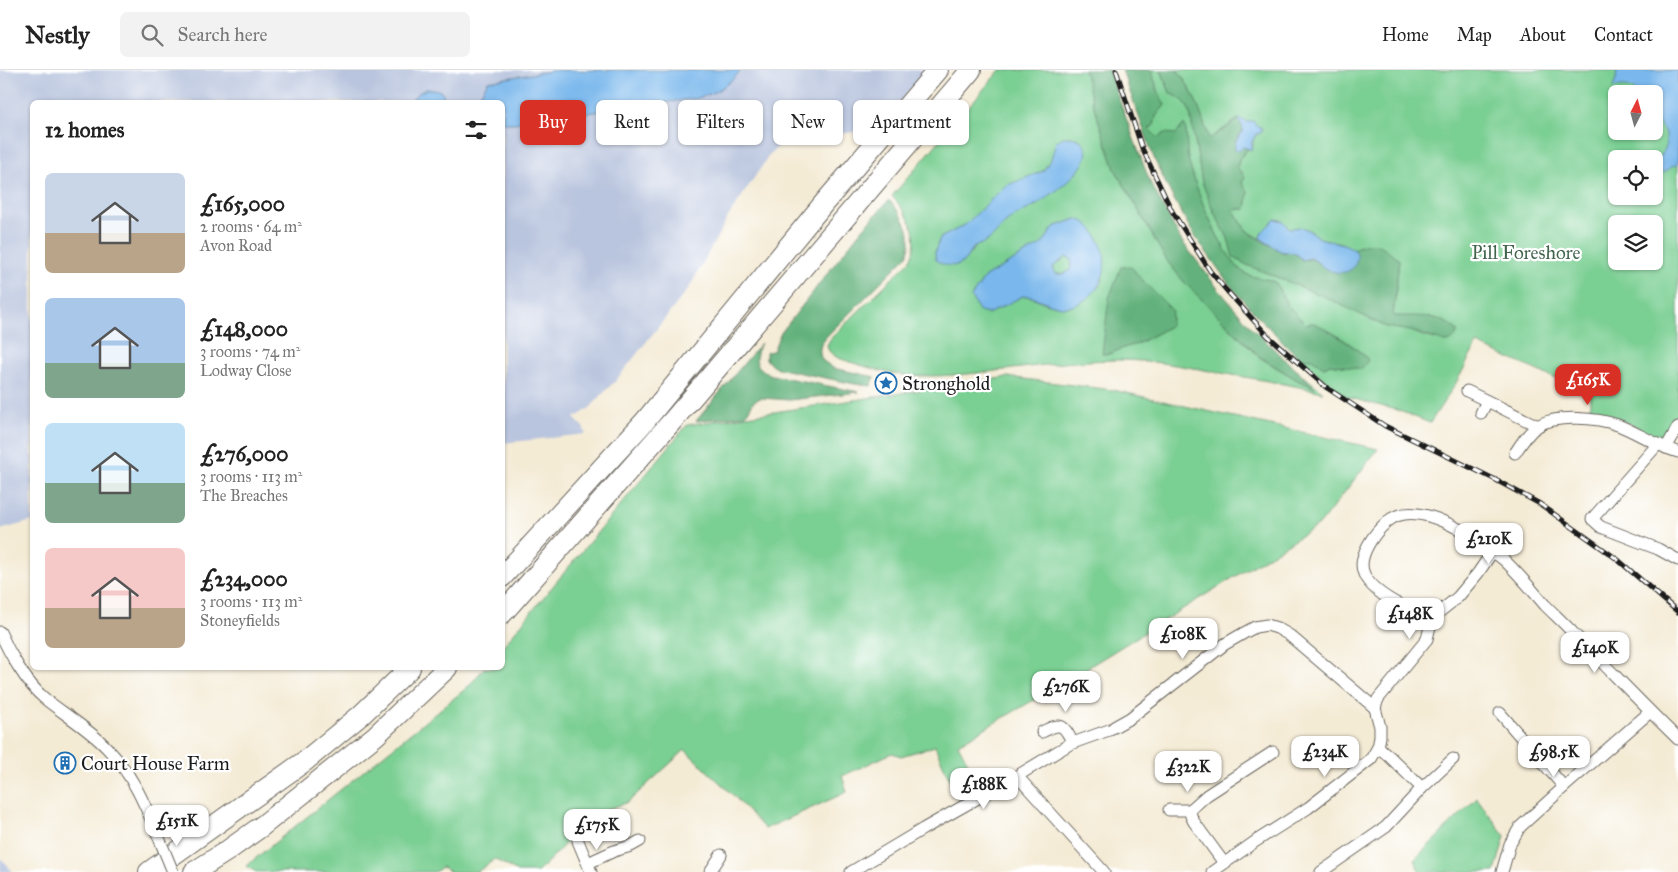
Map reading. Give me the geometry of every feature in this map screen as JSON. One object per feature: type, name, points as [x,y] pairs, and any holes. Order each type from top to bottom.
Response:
[{"type":"highway","points":[[505,574],[645,421],[824,202],[938,70]]},
{"type":"highway","points":[[505,611],[645,452],[971,70]]},
{"type":"highway","points":[[149,872],[305,761],[361,715],[408,670]]},
{"type":"highway","points":[[194,872],[227,852],[262,826],[375,736],[445,670]]},
{"type":"street","points":[[1466,391],[1538,426]]},
{"type":"street","points":[[1481,413],[1487,401]]},
{"type":"street","points":[[1516,453],[1532,430],[1538,426],[1552,420],[1578,419],[1617,425],[1678,452]]},
{"type":"street","points":[[1678,427],[1592,519],[1601,527],[1658,549],[1678,560]]},
{"type":"street","points":[[1432,618],[1399,606],[1368,582],[1363,573],[1364,556],[1372,539],[1389,520],[1398,515],[1425,514],[1456,528],[1493,551],[1505,561],[1678,739]]},
{"type":"street","points":[[1212,872],[1256,840],[1308,808],[1371,759],[1378,747],[1380,732],[1375,708],[1378,700],[1427,638],[1432,618],[1458,597],[1493,551]]},
{"type":"street","points":[[851,872],[922,829],[1073,743],[1112,728],[1130,718],[1225,644],[1256,627],[1267,626],[1277,628],[1289,635],[1375,708]]},
{"type":"street","points":[[0,632],[19,667],[43,697],[105,746],[124,767],[139,791],[173,872]]},
{"type":"street","points":[[1502,872],[1510,844],[1520,827],[1564,786],[1650,712]]},
{"type":"street","points":[[1500,713],[1564,786]]},
{"type":"street","points":[[1042,732],[1056,724],[1066,729],[1073,743]]},
{"type":"street","points":[[1378,747],[1422,788]]},
{"type":"street","points":[[1169,810],[1190,810],[1207,795],[1273,752]]},
{"type":"street","points":[[1320,872],[1386,827],[1452,758]]},
{"type":"street","points":[[1017,776],[1104,872]]},
{"type":"street","points":[[1190,810],[1194,822],[1224,863]]},
{"type":"street","points":[[578,841],[590,868],[614,851],[640,841]]},
{"type":"street","points":[[710,872],[721,855]]},
{"type":"shaded area","points":[[0,70],[927,70],[901,100],[853,100],[853,132],[843,133],[843,100],[773,100],[773,145],[780,145],[770,154],[728,217],[689,288],[613,384],[589,409],[574,418],[583,427],[586,434],[505,443],[505,100],[30,100],[30,522],[0,530]]},
{"type":"shaded area","points":[[0,857],[13,872],[0,872]]},
{"type":"green space","points":[[1000,70],[1084,70],[1093,104],[1115,169],[1167,261],[1185,283],[1259,357],[1299,381],[1313,386],[1303,378],[1304,376],[1323,392],[1142,361],[1091,361],[964,374],[913,376],[881,371],[839,358],[828,349],[827,345],[831,338],[909,262],[913,253],[914,235],[909,219],[892,196],[936,145],[969,145],[969,106]],"holes":[[[1070,137],[1081,141],[1037,205],[1024,210],[1007,221],[988,240],[976,246],[963,262],[935,252],[940,238],[965,225],[1005,187],[1043,171],[1053,154]],[[1076,219],[1103,280],[1093,293],[1080,302],[1065,306],[1057,306],[1023,296],[985,314],[971,297],[985,277],[1042,244],[1054,227]],[[1131,266],[1139,277],[1172,310],[1170,326],[1137,344],[1109,354]]]},
{"type":"green space","points":[[1084,70],[1108,70],[1150,182],[1181,240],[1219,290],[1252,328],[1315,388],[1299,381],[1260,357],[1185,283],[1167,261],[1115,169],[1093,104]]},
{"type":"green space","points":[[1122,70],[1151,70],[1165,105],[1156,116],[1154,125],[1149,129],[1158,138],[1165,133],[1176,134],[1184,124],[1188,158],[1202,202],[1226,251],[1235,263],[1247,274],[1276,283],[1287,305],[1306,324],[1314,323],[1319,325],[1359,351],[1368,360],[1362,369],[1330,364],[1324,367],[1312,359],[1299,358],[1257,316],[1229,284],[1194,235],[1172,196],[1155,161]]},
{"type":"green space","name":"Pill Foreshore","points":[[1151,70],[1161,70],[1170,93],[1183,100],[1188,108],[1202,182],[1214,212],[1228,238],[1233,257],[1247,265],[1323,296],[1386,327],[1411,331],[1449,342],[1457,330],[1435,318],[1393,316],[1399,260],[1361,245],[1353,250],[1341,243],[1319,238],[1309,230],[1299,227],[1289,229],[1281,220],[1275,219],[1261,234],[1261,239],[1246,230],[1234,211],[1246,209],[1248,193],[1242,183],[1243,173],[1237,167],[1240,158],[1247,149],[1251,150],[1253,138],[1258,134],[1254,121],[1248,122],[1238,119],[1209,139],[1200,111],[1177,70],[1678,70],[1678,419],[1670,433],[1663,439],[1660,437],[1659,439],[1618,419],[1590,413],[1590,394],[1477,344],[1456,383],[1430,423],[1397,410],[1346,397],[1299,358],[1312,359],[1324,367],[1330,364],[1362,369],[1367,358],[1355,347],[1329,331],[1312,324],[1306,324],[1287,305],[1276,283],[1247,274],[1235,263],[1226,251],[1202,202],[1186,150],[1186,127],[1184,125],[1176,134],[1158,139],[1149,129],[1154,125],[1156,116],[1165,105]]},
{"type":"green space","points":[[1161,70],[1177,70],[1183,78],[1196,103],[1209,139],[1238,120],[1243,126],[1243,130],[1236,140],[1239,150],[1243,147],[1247,149],[1240,158],[1237,167],[1245,177],[1242,183],[1248,192],[1246,209],[1234,211],[1246,230],[1282,252],[1294,253],[1302,260],[1312,259],[1334,271],[1343,272],[1356,252],[1353,250],[1360,246],[1373,244],[1383,247],[1399,260],[1393,316],[1426,317],[1442,320],[1457,330],[1457,334],[1453,339],[1445,342],[1411,331],[1386,327],[1323,296],[1247,265],[1233,257],[1228,238],[1214,212],[1202,182],[1190,113],[1185,102],[1170,93]]},
{"type":"green space","points":[[889,200],[907,225],[910,240],[907,256],[826,337],[820,349],[822,360],[833,368],[875,377],[871,386],[781,369],[771,365],[766,359],[766,352],[773,351],[780,334],[859,233]]},
{"type":"green space","points":[[1065,257],[1070,258],[1072,261],[1070,270],[1064,274],[1056,274],[1053,267]]},
{"type":"green space","points":[[1131,266],[1139,277],[1172,310],[1170,326],[1137,344],[1109,354],[1102,354],[1109,298],[1121,267]]},
{"type":"green space","points":[[761,343],[756,358],[758,366],[772,375],[859,392],[790,400],[761,398],[754,401],[746,415],[696,421]]},
{"type":"green space","points":[[1008,377],[1113,390],[1378,449],[1320,524],[1058,686],[958,744],[981,788],[959,801],[935,746],[901,756],[892,753],[842,776],[847,792],[765,829],[734,796],[685,750],[628,802],[594,814],[538,872],[517,872],[495,859],[477,872],[451,872],[442,867],[435,872],[256,872],[246,866],[469,686],[482,670],[505,670],[505,644],[687,425]]},
{"type":"green space","points":[[1477,798],[1505,836],[1495,872],[1420,872],[1414,860]]},
{"type":"water","points":[[556,70],[741,70],[722,88],[698,98],[668,102],[668,100],[596,100],[596,112],[586,113],[586,100],[520,100],[520,122],[514,123],[505,123],[505,100],[477,100],[488,81]]},
{"type":"water","points":[[1617,70],[1678,70],[1678,165],[1663,172],[1663,151],[1666,145],[1666,134],[1663,130],[1663,85],[1614,85]]},
{"type":"water","points":[[426,89],[435,89],[443,93],[444,100],[412,100],[417,94]]},
{"type":"water","points":[[1239,119],[1248,122],[1254,121],[1256,125],[1262,128],[1261,133],[1256,134],[1252,142],[1252,150],[1243,147],[1235,150],[1236,141],[1243,128]]},
{"type":"water","points":[[1063,137],[1072,137],[1080,140],[1087,152],[1085,160],[1072,178],[1039,203],[1009,220],[985,243],[976,246],[966,259],[958,265],[949,266],[936,260],[935,252],[940,238],[965,225],[1005,186],[1043,171],[1051,159],[1056,142]]},
{"type":"water","points":[[1076,219],[1089,225],[1097,237],[1104,254],[1105,263],[1101,280],[1091,295],[1074,306],[1067,307],[1056,306],[1032,297],[1023,296],[988,314],[980,312],[971,297],[985,277],[1042,244],[1054,227]],"holes":[[[1066,257],[1072,261],[1070,270],[1064,274],[1056,274],[1053,267]]]},
{"type":"water","points":[[1275,219],[1283,221],[1289,228],[1304,228],[1320,238],[1347,245],[1355,251],[1357,256],[1355,265],[1348,271],[1335,272],[1326,269],[1315,260],[1308,258],[1303,260],[1294,253],[1280,251],[1260,238],[1262,232]]},
{"type":"railway","points":[[1116,70],[1142,148],[1172,211],[1210,271],[1268,336],[1327,388],[1385,426],[1494,479],[1540,504],[1617,559],[1678,612]]},
{"type":"place","name":"Stronghold","points":[[886,383]]},
{"type":"place","name":"Court House Farm","points":[[65,763]]}]
